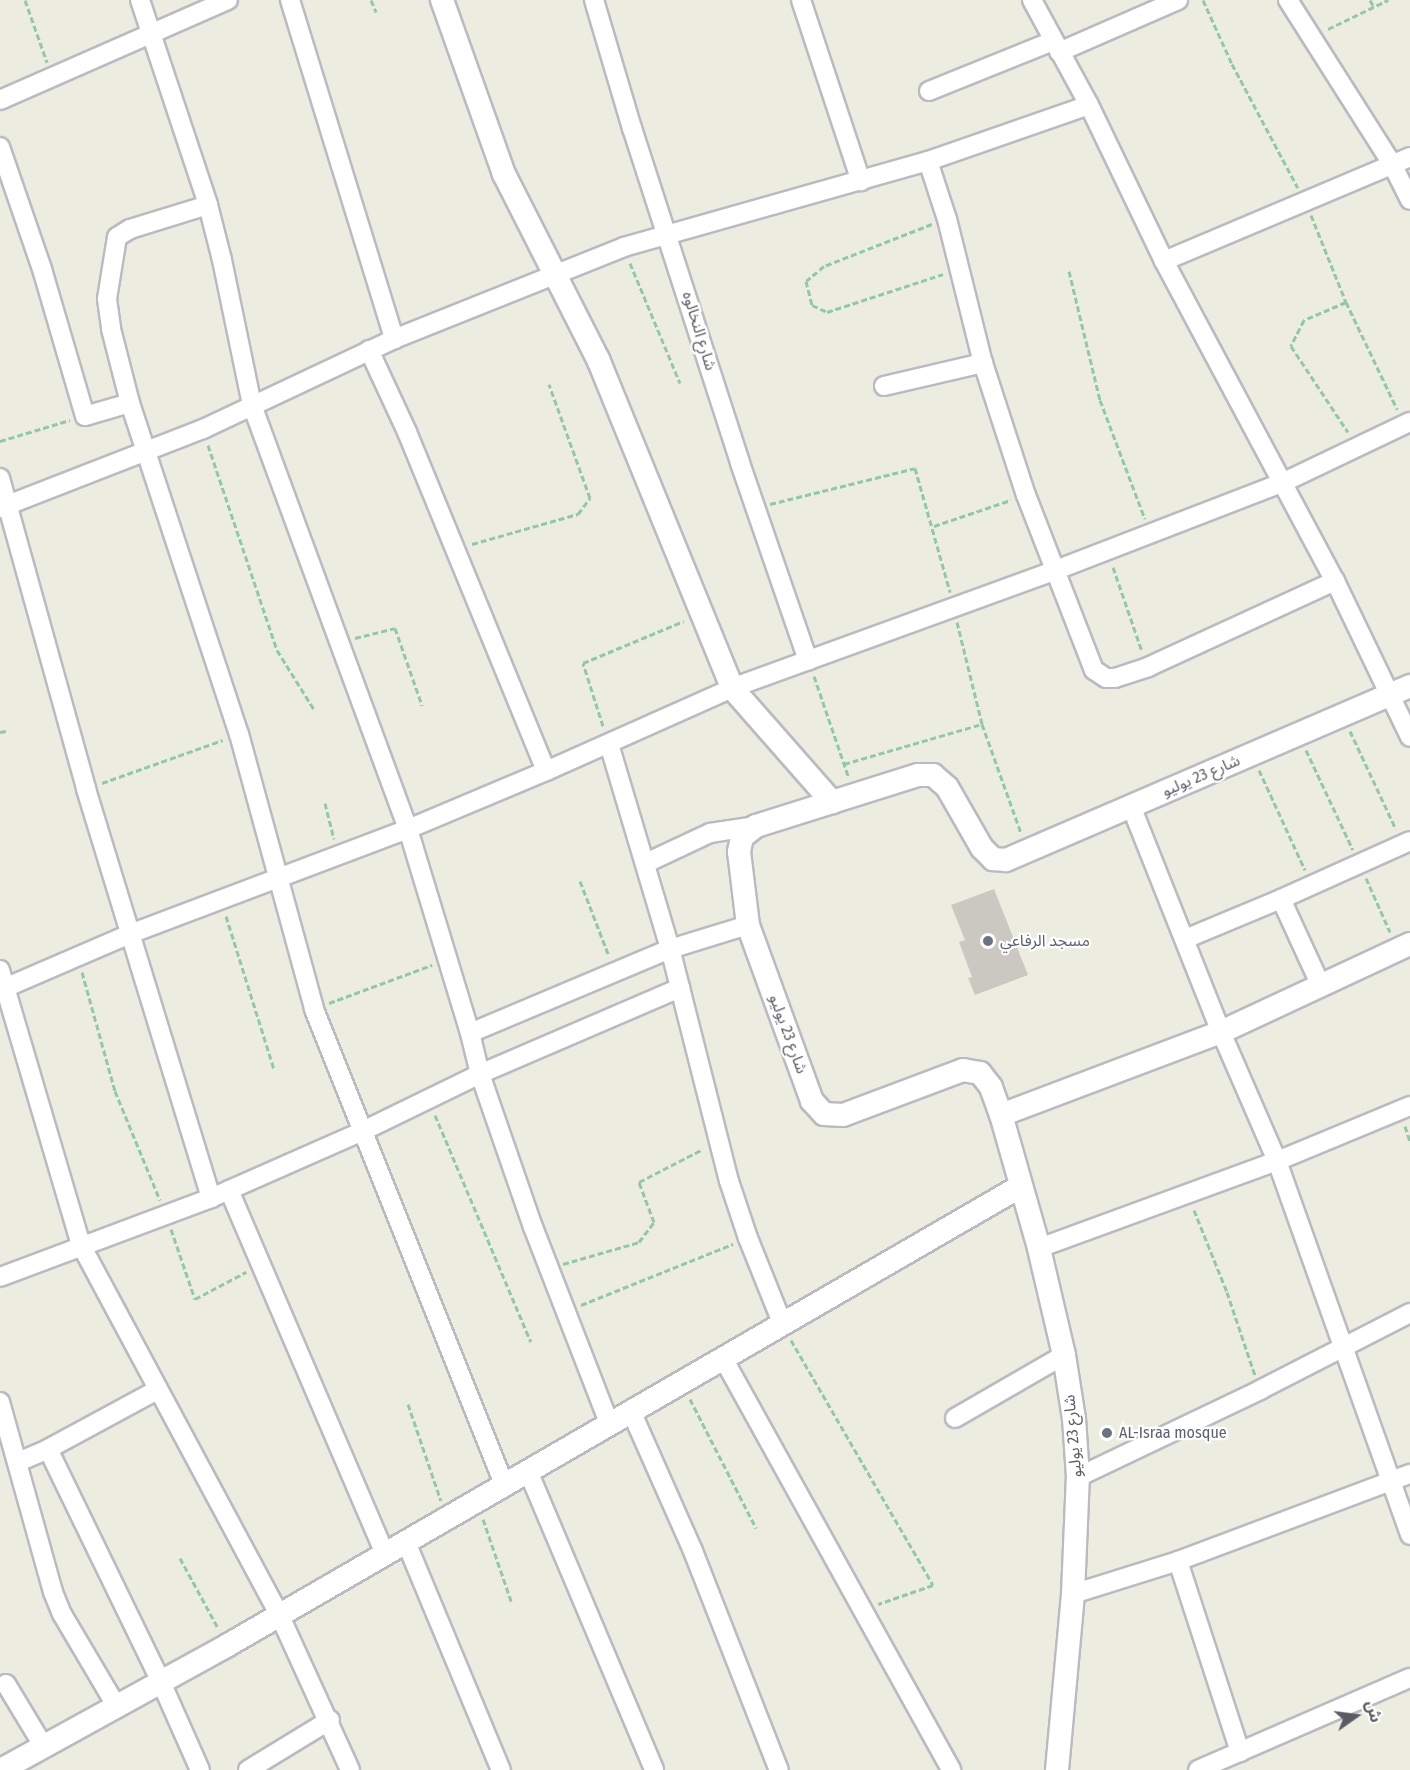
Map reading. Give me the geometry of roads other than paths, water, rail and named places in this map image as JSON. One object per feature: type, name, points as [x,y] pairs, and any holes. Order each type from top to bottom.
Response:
[{"type":"street","points":[[140,0],[208,205],[252,405],[408,829],[470,1033],[480,1074],[548,1268],[609,1423]]},
{"type":"street","points":[[0,100],[228,0]]},
{"type":"street","points":[[290,0],[394,339]]},
{"type":"street","points":[[442,0],[504,174],[610,386],[700,614],[732,688],[832,802]]},
{"type":"street","name":"شارع النخالوه","points":[[594,0],[632,128],[740,463],[808,661]]},
{"type":"street","points":[[801,0],[861,180]]},
{"type":"street","points":[[1032,0],[1089,105],[1164,261],[1335,581],[1410,737]]},
{"type":"street","points":[[929,91],[1056,47],[1149,6],[1178,0]]},
{"type":"street","points":[[1288,0],[1392,164],[1410,200]]},
{"type":"street","points":[[4,507],[203,429],[394,339],[624,247],[928,161],[1089,105]]},
{"type":"street","points":[[0,147],[42,269],[85,416],[130,403]]},
{"type":"street","points":[[1164,261],[1410,156]]},
{"type":"street","points":[[928,161],[947,219],[983,363],[1026,495],[1094,670],[1106,678],[1115,678],[1148,667],[1335,581]]},
{"type":"street","points":[[208,205],[130,229],[117,237],[107,308],[130,403],[239,734],[314,1009],[504,1484]]},
{"type":"street","points":[[369,350],[407,432],[546,771]]},
{"type":"street","points":[[884,386],[983,363]]},
{"type":"street","points":[[3,989],[130,934],[408,829],[609,744],[732,688],[1107,551],[1282,483],[1407,423]]},
{"type":"street","points":[[0,478],[4,507],[86,789],[211,1198]]},
{"type":"street","name":"شارع 23 يوليو","points":[[1057,1770],[1073,1594],[1078,1477],[1074,1419],[1064,1355],[1039,1248],[1001,1115],[991,1088],[980,1073],[963,1070],[843,1115],[824,1114],[812,1101],[748,925],[739,852],[742,837],[756,826],[918,775],[933,776],[947,787],[982,848],[993,860],[1006,860],[1410,686]]},
{"type":"street","points":[[609,744],[646,863],[681,988],[718,1142],[748,1238],[783,1325]]},
{"type":"street","points":[[1131,806],[1221,1032],[1277,1161],[1410,1535]]},
{"type":"street","points":[[646,863],[710,833],[756,826]]},
{"type":"street","points":[[1185,939],[1281,899],[1406,842]]},
{"type":"street","points":[[1281,899],[1321,986]]},
{"type":"street","points":[[470,1033],[670,949],[748,925]]},
{"type":"street","points":[[1001,1115],[1221,1032],[1404,947]]},
{"type":"street","points":[[0,970],[3,989],[81,1245],[279,1614],[330,1720],[350,1770]]},
{"type":"street","points":[[0,1277],[211,1198],[363,1131],[480,1074],[681,988]]},
{"type":"street","points":[[1039,1248],[1277,1161],[1410,1106]]},
{"type":"street","points":[[1,1770],[228,1645],[1021,1186]]},
{"type":"street","points":[[229,1190],[385,1554]]},
{"type":"street","points":[[1078,1477],[1260,1390],[1410,1313]]},
{"type":"street","points":[[955,1418],[1064,1355]]},
{"type":"street","points":[[723,1358],[951,1770]]},
{"type":"street","points":[[18,1462],[48,1449],[157,1390]]},
{"type":"street","points":[[0,1402],[53,1592],[62,1614],[117,1707]]},
{"type":"street","points":[[631,1411],[693,1551],[779,1770]]},
{"type":"street","points":[[48,1449],[161,1682],[200,1770]]},
{"type":"street","points":[[528,1471],[654,1770]]},
{"type":"street","points":[[1073,1594],[1178,1561],[1410,1474]]},
{"type":"street","points":[[406,1542],[501,1770]]},
{"type":"street","points":[[1178,1561],[1240,1752]]},
{"type":"street","points":[[1198,1770],[1223,1765],[1240,1752],[1410,1677]]},
{"type":"street","points":[[6,1684],[44,1747]]},
{"type":"street","points":[[248,1770],[330,1720]]},
{"type":"place","name":"مسجد الرفاعي","points":[[988,941]]},
{"type":"place","name":"AL-Israa mosque","points":[[1107,1433]]}]
